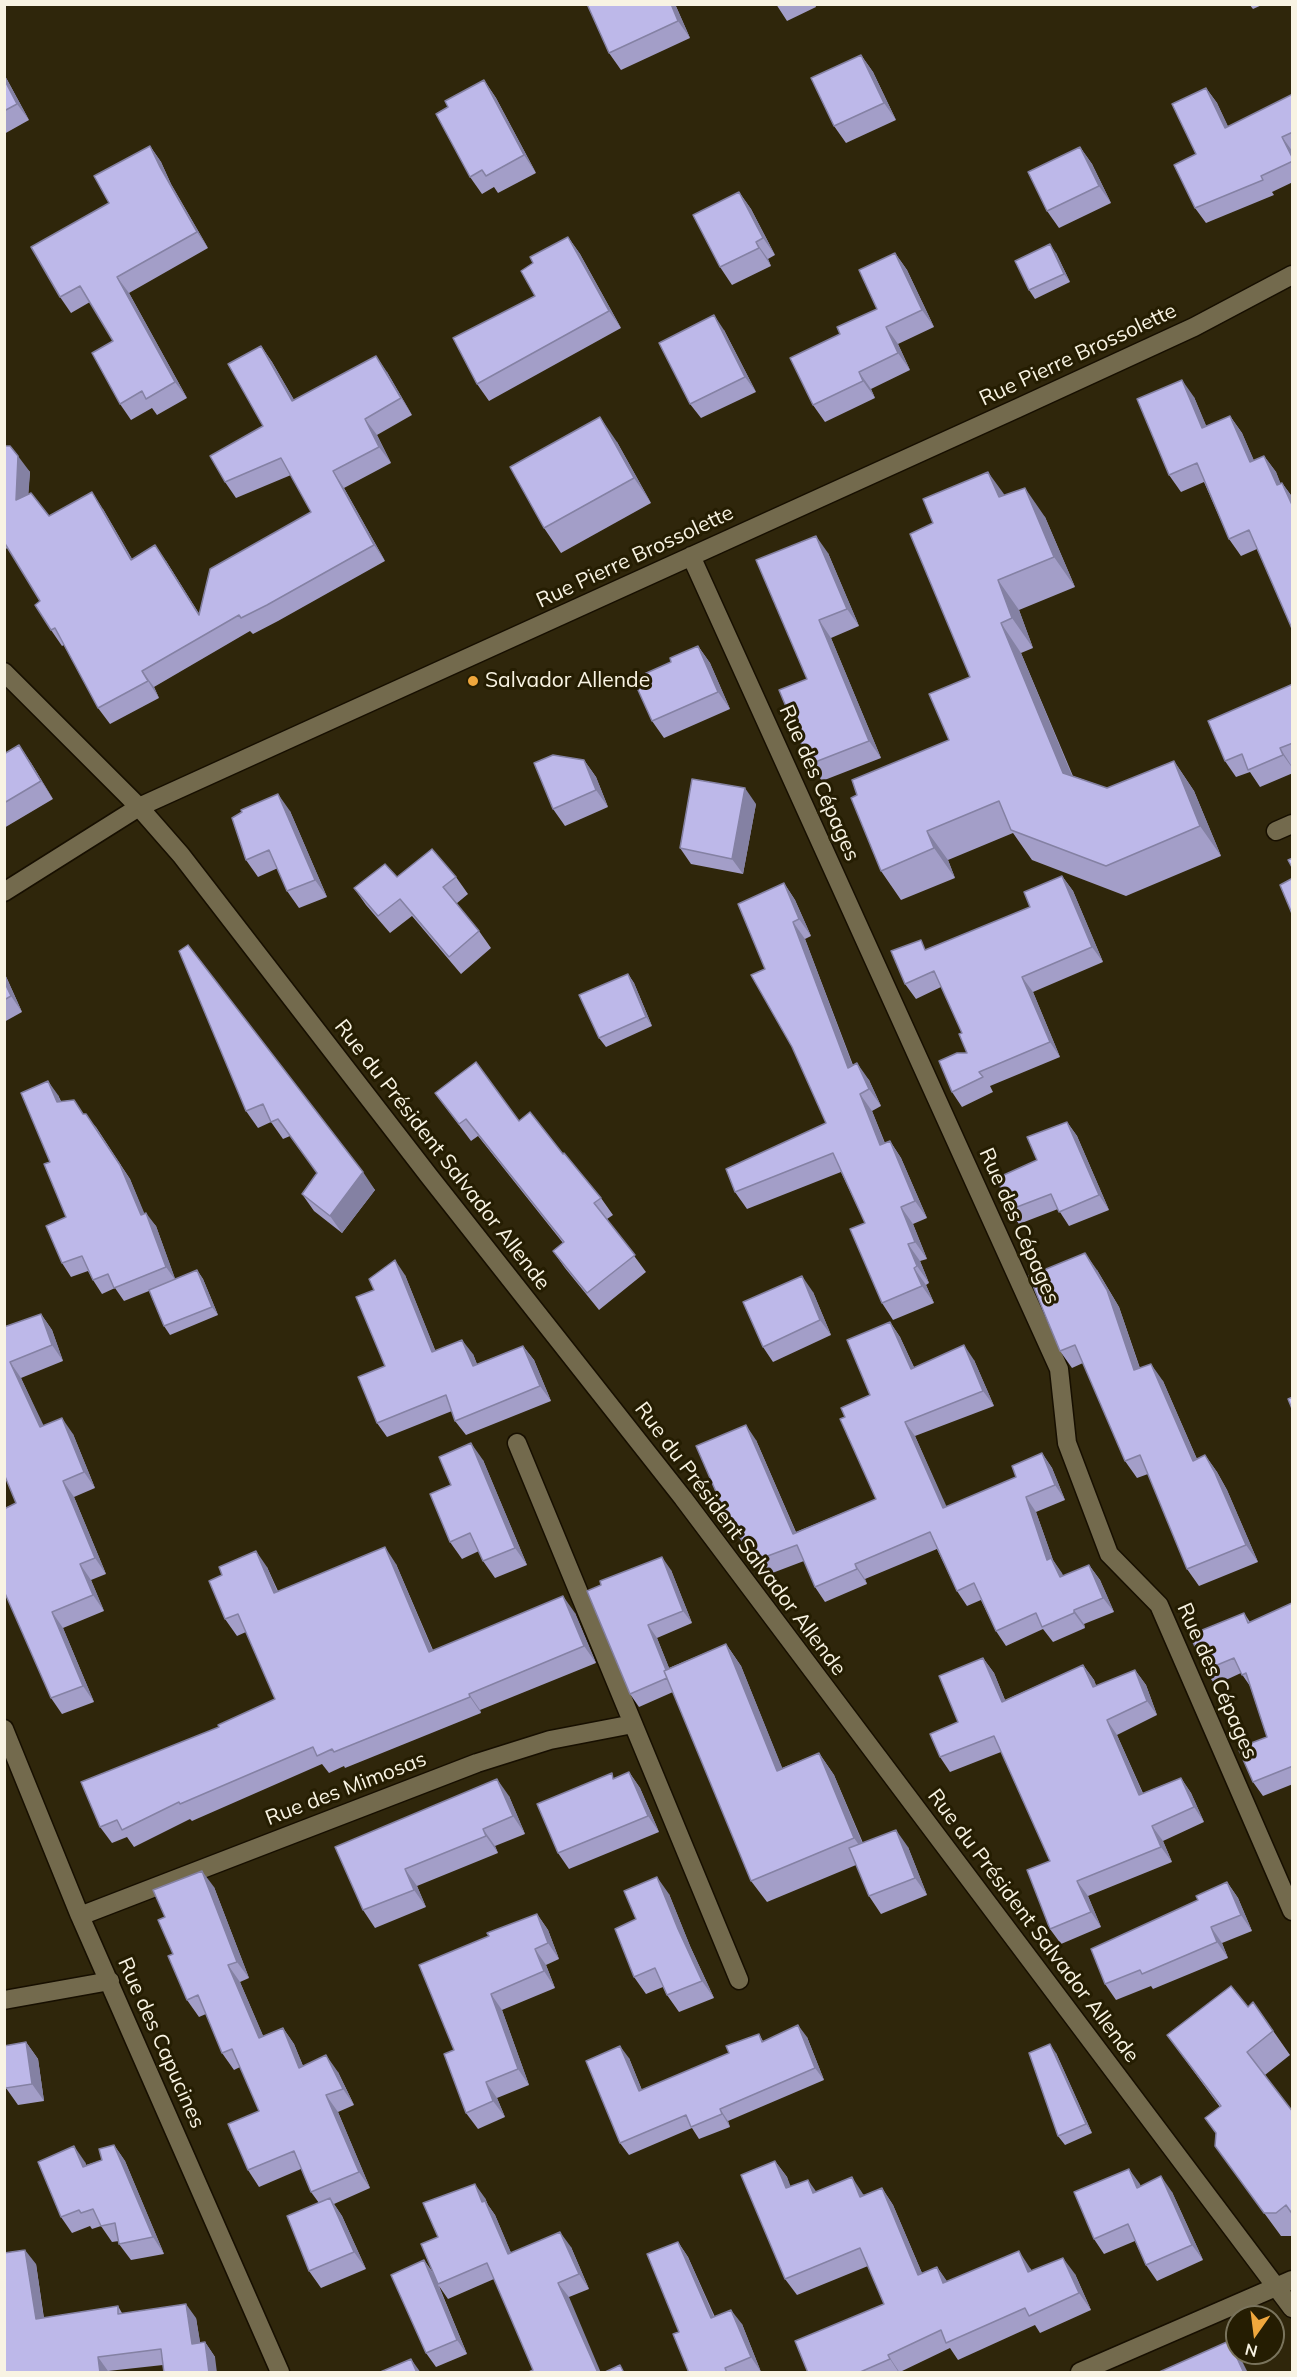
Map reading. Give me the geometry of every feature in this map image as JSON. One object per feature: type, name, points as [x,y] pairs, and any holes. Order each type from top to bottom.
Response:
[{"type":"street","name":"Rue Pierre Brossolette","points":[[4,892],[139,807],[1163,341],[1291,280]]},
{"type":"street","name":"Rue des Cépages","points":[[691,556],[1059,1369],[1067,1443],[1109,1554],[1160,1605],[1293,1911]]},
{"type":"street","name":"Rue du Président Salvador Allende","points":[[4,672],[139,807],[181,855],[429,1176],[683,1498],[1284,2283],[1293,2308]]},
{"type":"street","points":[[517,1443],[739,1980]]},
{"type":"street","name":"Rue des Mimosas","points":[[80,1916],[477,1763],[550,1740],[633,1724]]},
{"type":"street","name":"Rue des Capucines","points":[[4,1729],[80,1916],[280,2373]]},
{"type":"street","points":[[4,2000],[110,1981]]},
{"type":"street","points":[[1080,2373],[1284,2283]]},
{"type":"building","points":[[587,4],[671,4],[678,21],[609,53]]},
{"type":"building","points":[[861,55],[884,103],[834,126],[811,78]]},
{"type":"building","points":[[4,79],[17,104],[4,111]]},
{"type":"building","points":[[484,80],[524,155],[486,176],[482,170],[470,177],[436,114],[448,107],[445,101]]},
{"type":"building","points":[[1206,88],[1225,128],[1293,94],[1293,132],[1282,137],[1293,161],[1261,176],[1263,180],[1195,208],[1174,165],[1196,154],[1172,104]]},
{"type":"building","points":[[150,146],[197,232],[117,277],[175,382],[146,399],[142,391],[120,404],[92,353],[113,341],[80,286],[60,297],[31,247],[109,203],[94,176]]},
{"type":"building","points":[[1080,147],[1099,186],[1047,211],[1028,172]]},
{"type":"building","points":[[739,192],[763,238],[756,242],[759,248],[720,267],[693,215]]},
{"type":"building","points":[[568,237],[609,311],[477,384],[453,338],[535,296],[521,271],[533,263],[530,257]]},
{"type":"building","points":[[1050,244],[1064,274],[1029,290],[1015,261]]},
{"type":"building","points":[[895,253],[922,310],[886,327],[898,353],[859,372],[863,381],[813,405],[790,358],[840,334],[837,327],[877,309],[859,270]]},
{"type":"building","points":[[714,315],[745,377],[690,404],[659,343]]},
{"type":"building","points":[[261,346],[292,401],[376,356],[401,398],[365,419],[379,447],[333,471],[374,545],[267,605],[241,618],[239,615],[142,671],[148,681],[98,708],[55,628],[51,630],[35,605],[40,601],[4,542],[4,446],[10,446],[18,456],[16,500],[31,493],[49,516],[92,492],[131,560],[155,545],[199,615],[210,569],[311,512],[281,458],[225,482],[210,456],[263,426],[228,364]]},
{"type":"building","points":[[1182,380],[1202,428],[1230,416],[1250,462],[1264,456],[1277,485],[1282,483],[1293,507],[1293,631],[1249,530],[1229,539],[1197,463],[1169,475],[1137,399]]},
{"type":"building","points":[[600,417],[634,478],[544,528],[510,467]]},
{"type":"building","points":[[988,472],[999,497],[1025,488],[1054,557],[998,580],[1012,618],[1001,623],[1063,773],[1107,788],[1174,761],[1200,826],[1106,866],[1011,830],[999,801],[927,831],[934,848],[881,871],[851,798],[857,795],[852,780],[949,740],[929,694],[970,677],[910,534],[933,523],[923,499]]},
{"type":"building","points":[[816,536],[847,609],[819,620],[869,741],[810,764],[779,690],[807,679],[756,560]]},
{"type":"building","points":[[698,646],[718,692],[652,721],[633,679],[671,662],[670,658]]},
{"type":"building","points":[[1293,684],[1293,743],[1280,748],[1283,755],[1248,770],[1242,754],[1225,761],[1208,721]]},
{"type":"building","points":[[19,745],[41,781],[4,803],[4,754]]},
{"type":"building","points":[[553,755],[584,760],[596,790],[553,809],[534,763]]},
{"type":"building","points":[[692,779],[745,788],[732,859],[680,848]]},
{"type":"building","points":[[278,794],[315,880],[287,891],[269,850],[246,860],[232,818],[242,812],[241,810]]},
{"type":"building","points":[[432,849],[456,877],[443,887],[479,931],[449,957],[400,899],[378,916],[354,888],[385,864],[397,877]]},
{"type":"building","points":[[1293,858],[1293,869],[1288,860]]},
{"type":"building","points":[[1062,876],[1092,947],[1022,977],[1050,1042],[979,1072],[983,1077],[952,1092],[939,1061],[957,1053],[967,1053],[959,1034],[962,1033],[934,971],[905,984],[891,951],[921,940],[925,950],[1030,907],[1024,892]]},
{"type":"building","points":[[1293,878],[1293,916],[1280,885]]},
{"type":"building","points":[[784,883],[799,919],[793,922],[848,1068],[857,1063],[869,1089],[860,1094],[880,1145],[890,1141],[915,1201],[901,1207],[915,1242],[908,1244],[917,1266],[914,1268],[922,1286],[882,1303],[850,1229],[865,1223],[833,1153],[735,1192],[726,1169],[826,1123],[792,1047],[751,975],[765,969],[738,904]]},
{"type":"building","points":[[188,945],[363,1172],[330,1216],[302,1194],[317,1173],[278,1119],[271,1122],[263,1104],[246,1111],[179,951]]},
{"type":"building","points":[[628,974],[646,1017],[599,1038],[579,995]]},
{"type":"building","points":[[4,981],[11,996],[4,1000]]},
{"type":"building","points":[[476,1062],[519,1121],[530,1112],[564,1153],[601,1198],[594,1203],[635,1255],[587,1293],[553,1251],[564,1242],[466,1119],[459,1124],[435,1093]]},
{"type":"building","points":[[48,1081],[57,1102],[74,1100],[83,1114],[86,1114],[120,1165],[141,1215],[146,1213],[166,1267],[114,1288],[108,1274],[93,1280],[82,1256],[62,1263],[46,1226],[66,1217],[44,1164],[50,1162],[21,1093]]},
{"type":"building","points":[[1067,1122],[1099,1195],[1059,1212],[1051,1194],[1009,1210],[997,1178],[1037,1160],[1027,1137]]},
{"type":"building","points":[[1085,1253],[1107,1290],[1134,1370],[1151,1364],[1193,1461],[1205,1455],[1246,1545],[1187,1569],[1140,1455],[1125,1461],[1075,1345],[1060,1351],[1029,1276]]},
{"type":"building","points":[[395,1260],[432,1352],[462,1340],[473,1366],[523,1346],[540,1386],[455,1421],[446,1395],[377,1423],[358,1377],[385,1366],[356,1297],[374,1290],[369,1279]]},
{"type":"building","points":[[197,1270],[212,1307],[164,1326],[149,1290]]},
{"type":"building","points":[[802,1276],[820,1320],[763,1347],[743,1302]]},
{"type":"building","points":[[41,1314],[52,1345],[10,1362],[40,1427],[62,1418],[84,1472],[63,1481],[95,1558],[80,1564],[93,1595],[52,1612],[83,1686],[51,1698],[4,1591],[4,1509],[16,1503],[4,1474],[4,1327]]},
{"type":"building","points":[[890,1322],[911,1369],[964,1345],[983,1391],[905,1422],[943,1508],[1016,1477],[1012,1466],[1042,1453],[1055,1485],[1026,1497],[1047,1560],[1051,1558],[1060,1577],[1089,1565],[1103,1598],[1042,1627],[1036,1613],[996,1631],[974,1583],[957,1591],[930,1532],[855,1564],[857,1569],[815,1587],[797,1545],[757,1560],[731,1526],[696,1446],[746,1425],[793,1534],[876,1499],[840,1419],[845,1417],[841,1408],[870,1395],[847,1340]]},
{"type":"building","points":[[1293,1397],[1293,1411],[1288,1399]]},
{"type":"building","points":[[471,1443],[515,1548],[483,1561],[470,1533],[450,1542],[430,1494],[451,1485],[439,1457]]},
{"type":"building","points":[[385,1547],[429,1652],[563,1596],[584,1646],[469,1694],[470,1697],[334,1752],[332,1749],[317,1756],[313,1747],[180,1804],[179,1802],[122,1830],[117,1820],[100,1827],[81,1782],[219,1727],[218,1725],[275,1699],[238,1614],[225,1619],[209,1581],[222,1575],[219,1567],[256,1551],[274,1593]]},
{"type":"building","points":[[662,1557],[683,1611],[648,1625],[667,1678],[630,1694],[587,1591],[601,1585],[600,1581]]},
{"type":"building","points":[[1292,1603],[1293,1766],[1253,1782],[1238,1748],[1267,1737],[1246,1673],[1242,1675],[1234,1658],[1205,1670],[1190,1635],[1244,1613],[1248,1623]]},
{"type":"building","points":[[726,1644],[777,1771],[819,1753],[854,1838],[751,1881],[664,1671]]},
{"type":"building","points":[[983,1658],[1002,1702],[1083,1665],[1093,1687],[1135,1670],[1147,1701],[1107,1720],[1139,1795],[1181,1778],[1194,1807],[1152,1826],[1161,1847],[1077,1881],[1091,1912],[1050,1929],[1027,1870],[1050,1861],[994,1736],[940,1757],[930,1734],[958,1722],[939,1676]]},
{"type":"building","points":[[629,1772],[648,1816],[558,1853],[537,1804],[612,1773],[613,1779]]},
{"type":"building","points":[[497,1779],[513,1816],[483,1829],[486,1836],[405,1869],[414,1890],[363,1910],[335,1847]]},
{"type":"building","points":[[896,1830],[915,1878],[869,1896],[849,1848]]},
{"type":"building","points":[[202,1871],[237,1962],[228,1965],[259,2038],[283,2028],[299,2068],[326,2055],[343,2089],[326,2095],[359,2172],[311,2192],[294,2151],[248,2170],[228,2124],[259,2111],[232,2049],[222,2053],[198,1995],[187,2000],[168,1956],[173,1954],[158,1920],[165,1917],[153,1890]]},
{"type":"building","points":[[657,1877],[702,1981],[667,1995],[655,1968],[634,1977],[615,1929],[636,1919],[624,1891]]},
{"type":"building","points":[[1227,1882],[1241,1915],[1211,1927],[1217,1942],[1142,1974],[1140,1970],[1105,1984],[1091,1949],[1198,1900],[1196,1896]]},
{"type":"building","points":[[537,1914],[548,1943],[535,1949],[544,1971],[491,1994],[518,2069],[486,2082],[493,2101],[466,2113],[444,2054],[454,2050],[419,1965],[489,1936],[487,1933]]},
{"type":"building","points":[[1231,1986],[1248,2007],[1253,2002],[1273,2031],[1247,2052],[1293,2112],[1293,2215],[1286,2205],[1276,2213],[1264,2213],[1215,2146],[1216,2133],[1205,2118],[1221,2106],[1167,2035]]},
{"type":"building","points":[[798,2025],[815,2068],[720,2109],[722,2114],[691,2127],[686,2115],[620,2143],[586,2061],[620,2046],[639,2091],[729,2053],[726,2046],[759,2034],[762,2042]]},
{"type":"building","points":[[26,2042],[32,2084],[6,2088],[4,2084],[4,2046]]},
{"type":"building","points":[[1050,2044],[1086,2124],[1058,2136],[1029,2053]]},
{"type":"building","points":[[114,2145],[153,2237],[119,2244],[115,2223],[101,2226],[93,2209],[81,2213],[79,2210],[61,2217],[38,2162],[74,2146],[83,2167],[102,2160],[99,2149]]},
{"type":"building","points":[[775,2161],[786,2188],[808,2180],[813,2193],[852,2177],[860,2197],[882,2188],[918,2275],[937,2267],[943,2283],[1019,2251],[1028,2272],[1063,2258],[1079,2293],[1029,2316],[1025,2308],[946,2343],[941,2330],[888,2355],[890,2359],[858,2373],[808,2373],[795,2341],[884,2304],[860,2248],[785,2279],[741,2175]]},
{"type":"building","points":[[1129,2169],[1137,2188],[1161,2176],[1192,2245],[1146,2265],[1128,2224],[1094,2239],[1074,2192]]},
{"type":"building","points":[[475,2184],[508,2254],[560,2232],[579,2274],[558,2283],[598,2373],[527,2373],[533,2370],[487,2263],[438,2284],[421,2244],[438,2237],[423,2203]]},
{"type":"building","points":[[330,2198],[354,2252],[309,2271],[287,2216]]},
{"type":"building","points":[[678,2242],[711,2318],[731,2310],[751,2357],[725,2368],[727,2373],[689,2373],[673,2334],[679,2332],[647,2254]]},
{"type":"building","points":[[25,2250],[36,2319],[118,2306],[118,2314],[186,2304],[192,2344],[205,2342],[209,2373],[164,2373],[161,2349],[98,2357],[100,2373],[4,2373],[4,2253]]},
{"type":"building","points":[[424,2260],[457,2340],[426,2353],[391,2275]]},
{"type":"building","points":[[1225,2343],[1225,2365],[1240,2365],[1244,2373],[1157,2373]]},
{"type":"building","points":[[411,2359],[417,2373],[378,2373]]},
{"type":"building","points":[[620,2365],[624,2373],[603,2373]]},
{"type":"place","name":"Salvador Allende","points":[[473,681]]}]
